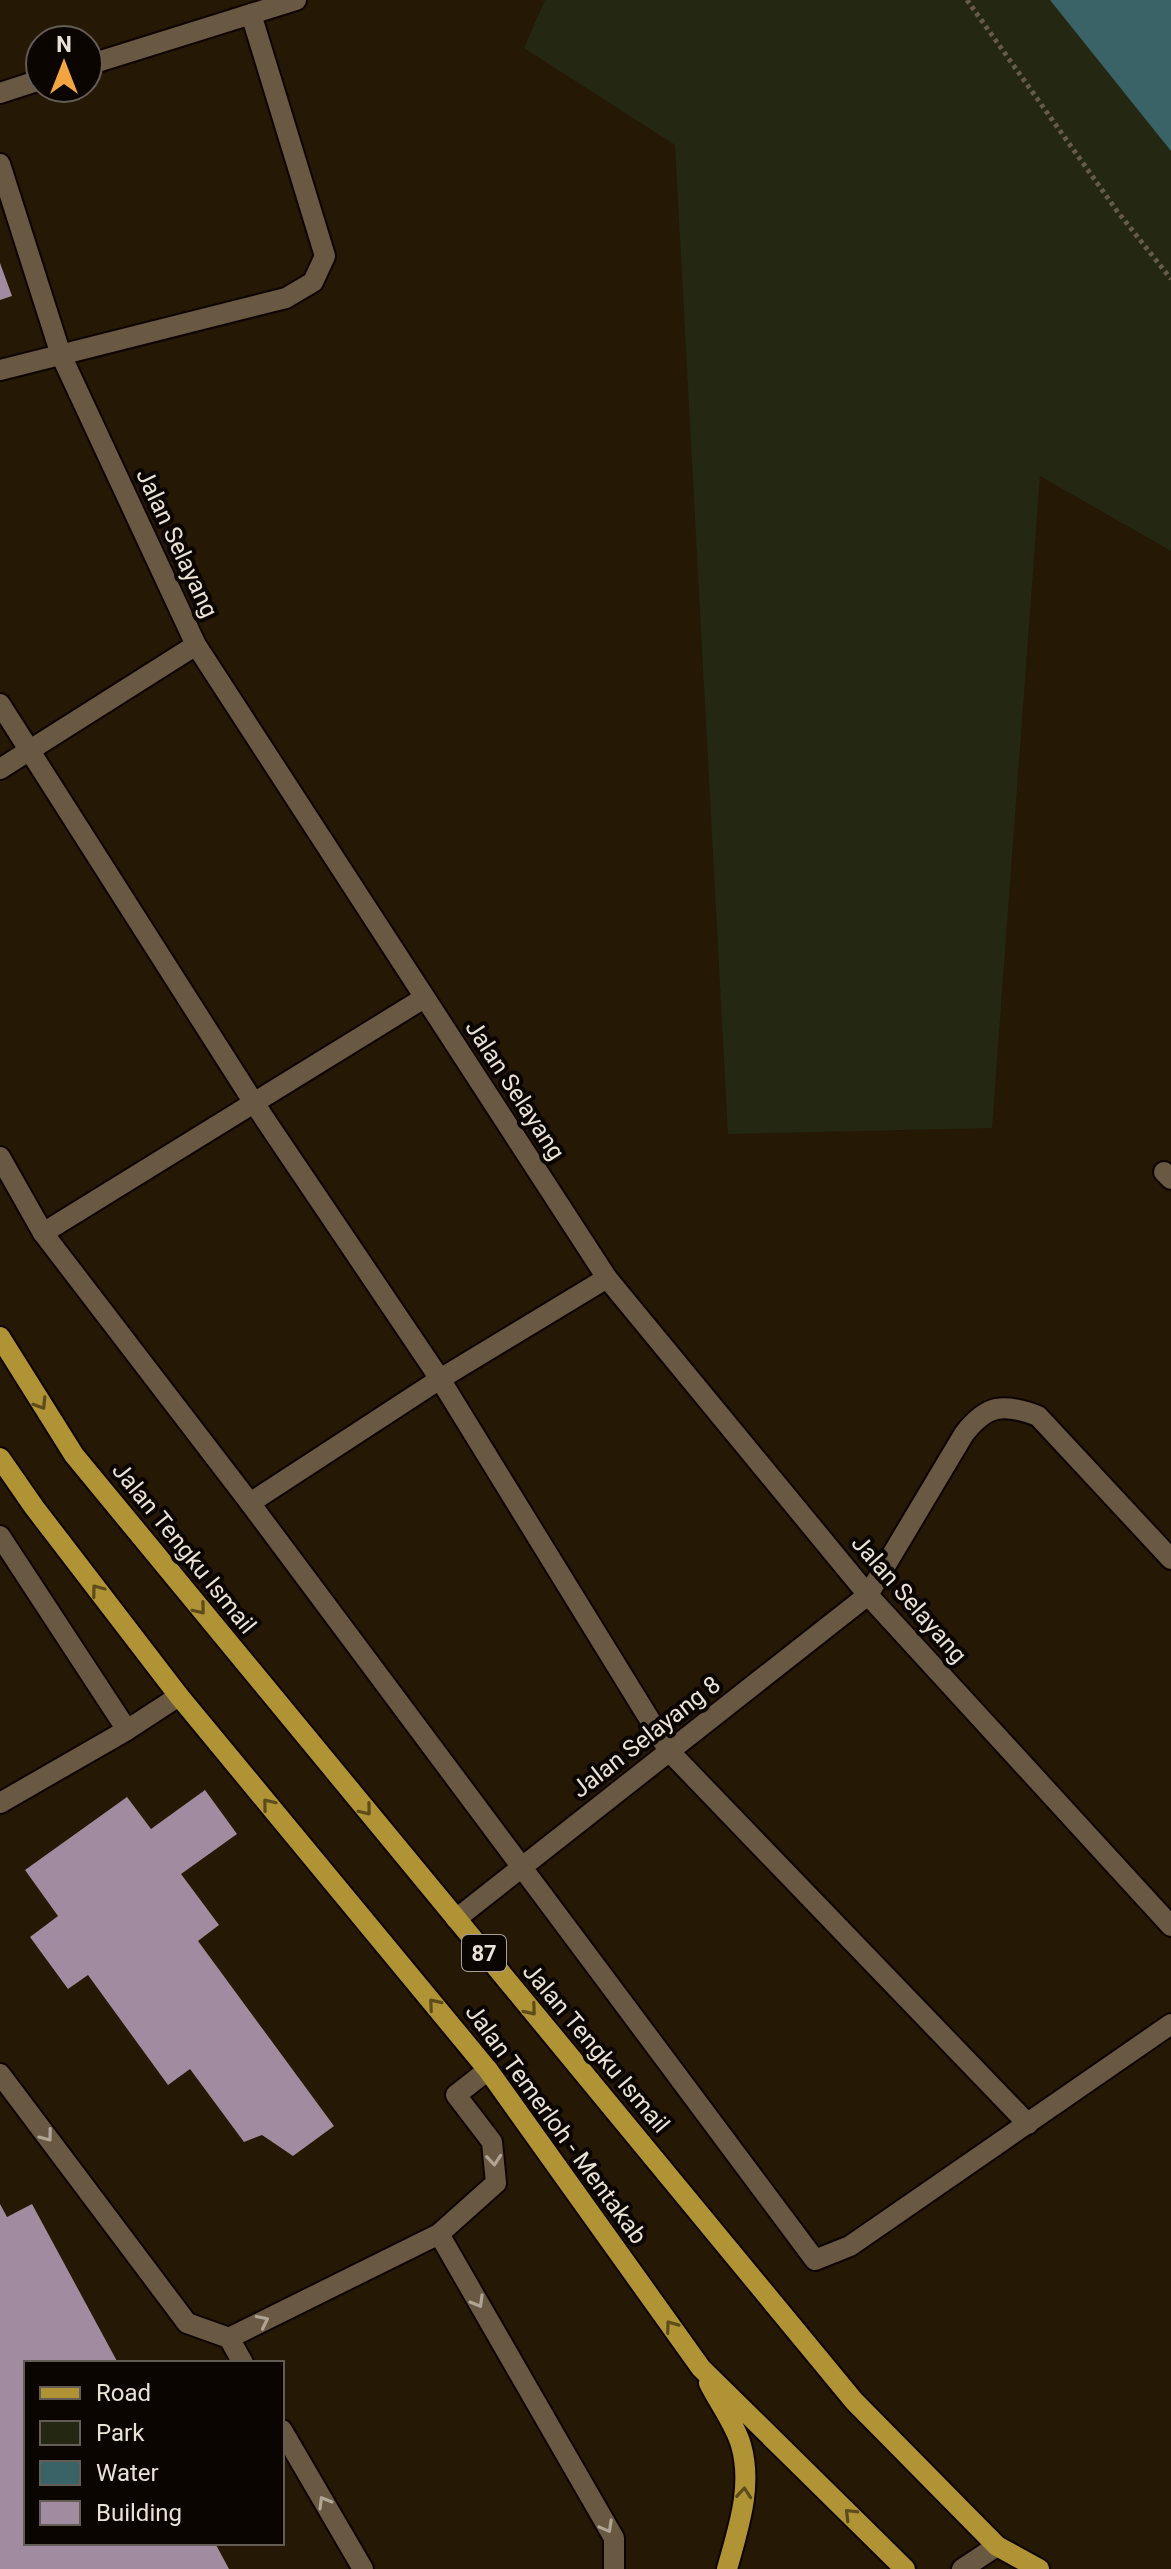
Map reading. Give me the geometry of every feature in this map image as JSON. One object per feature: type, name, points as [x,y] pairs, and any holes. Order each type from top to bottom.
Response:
[{"type":"main road","name":"Jalan Tengku Ismail","points":[[0,1337],[74,1455],[854,2401],[997,2546],[1039,2569]]},
{"type":"main road","points":[[0,1458],[179,1696]]},
{"type":"main road","name":"Jalan Temerloh - Mentakab","points":[[179,1696],[488,2070],[701,2368],[905,2569]]},
{"type":"main road","points":[[701,2368],[741,2444],[745,2480],[742,2517],[727,2569]]},
{"type":"street","points":[[104,60],[296,0]]},
{"type":"street","points":[[0,370],[286,298],[313,282],[325,256],[251,14]]},
{"type":"street","points":[[0,93],[24,85]]},
{"type":"street","name":"Jalan Selayang","points":[[0,164],[61,355],[196,645],[607,1278],[868,1595],[1171,1926]]},
{"type":"street","points":[[0,769],[196,645]]},
{"type":"street","points":[[0,704],[254,1103],[440,1379],[669,1751],[1028,2124]]},
{"type":"street","points":[[43,1233],[424,998]]},
{"type":"street","points":[[0,1157],[43,1233],[250,1503],[815,2260],[850,2246],[1171,2024]]},
{"type":"street","points":[[250,1503],[440,1379],[607,1278]]},
{"type":"street","points":[[868,1595],[977,1417],[991,1410],[1015,1407],[1038,1416],[1171,1559]]},
{"type":"street","points":[[0,1536],[127,1730]]},
{"type":"street","name":"Jalan Selayang 8","points":[[456,1919],[868,1595]]},
{"type":"street","points":[[0,1803],[127,1730],[179,1696]]},
{"type":"street","points":[[229,2338],[439,2234],[496,2183],[492,2142],[456,2095],[488,2070]]},
{"type":"street","points":[[0,2074],[187,2323],[229,2338],[242,2361]]},
{"type":"street","points":[[439,2234],[614,2538],[614,2569]]},
{"type":"street","points":[[284,2433],[363,2569]]},
{"type":"street","points":[[962,2569],[997,2546]]},
{"type":"path","points":[[967,0],[1117,211],[1171,279]]},
{"type":"green space","points":[[545,0],[1171,0],[1171,551],[1040,476],[992,1128],[728,1134],[675,145],[524,48]]},
{"type":"water","points":[[1050,0],[1171,0],[1171,151]]},
{"type":"building","points":[[0,263],[12,296],[0,300]]},
{"type":"building","points":[[205,1790],[237,1834],[181,1874],[219,1925],[198,1941],[334,2126],[293,2156],[262,2135],[244,2142],[190,2069],[168,2085],[88,1975],[68,1989],[30,1937],[58,1916],[25,1870],[127,1797],[151,1829]]},
{"type":"building","points":[[0,2204],[7,2217],[32,2204],[117,2361],[24,2361],[24,2545],[216,2545],[229,2569],[0,2569]]}]
